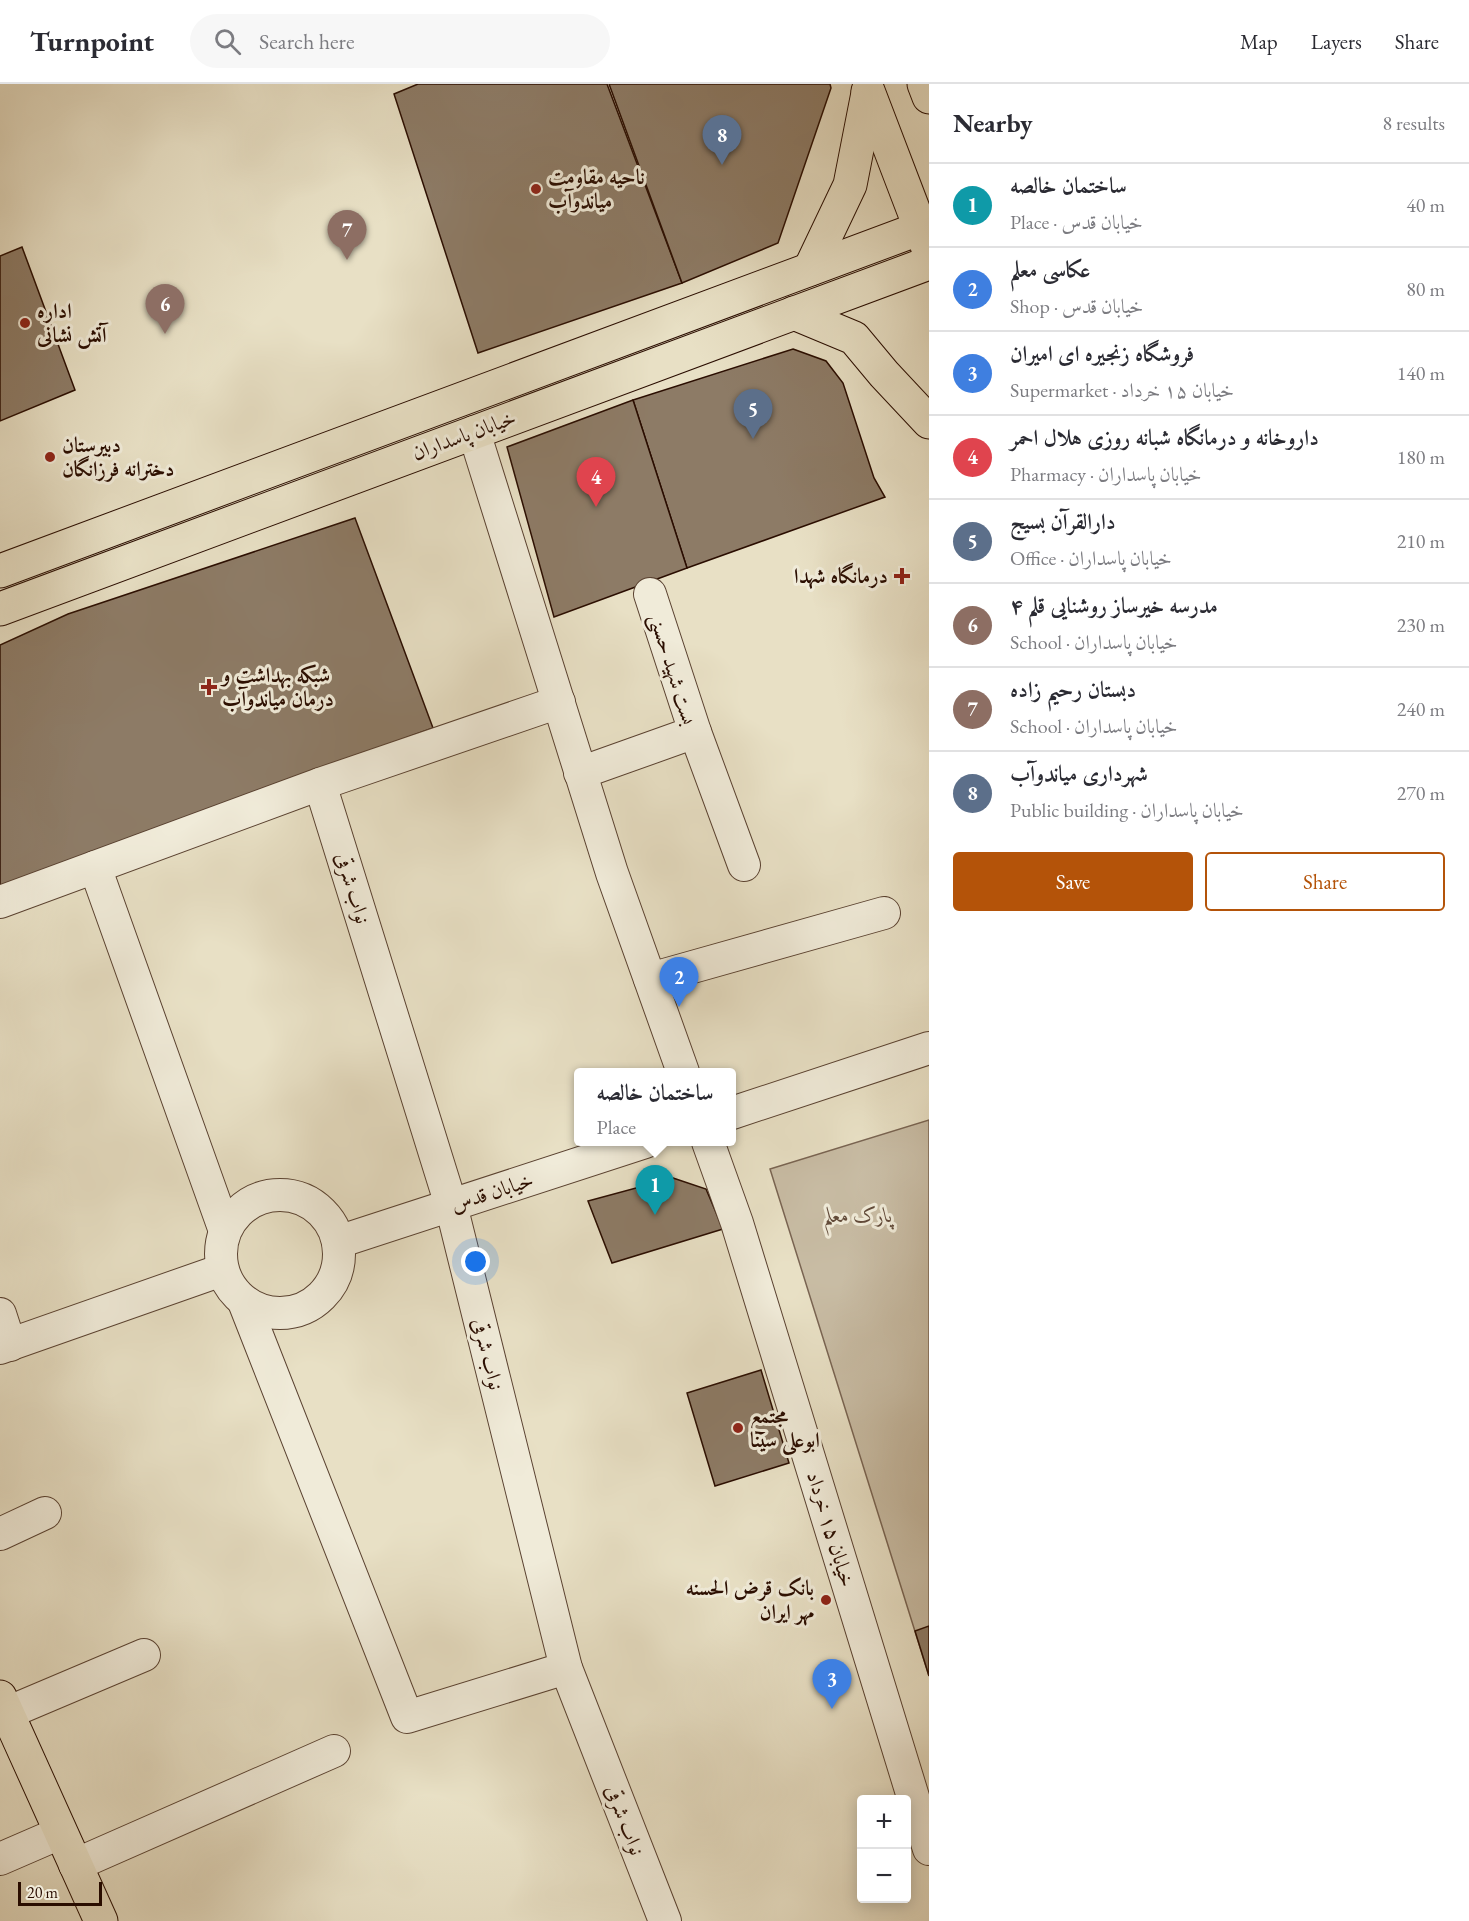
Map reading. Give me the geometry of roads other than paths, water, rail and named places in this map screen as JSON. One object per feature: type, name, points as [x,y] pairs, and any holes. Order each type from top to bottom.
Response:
[{"type":"main road","points":[[924,84],[929,97]]},
{"type":"main road","points":[[867,88],[926,235]]},
{"type":"main road","points":[[810,269],[850,185],[867,88]]},
{"type":"main road","name":"خیابان پاسداران","points":[[0,571],[810,269],[926,235]]},
{"type":"main road","name":"خیابان پاسداران","points":[[0,609],[929,263]]},
{"type":"main road","points":[[794,313],[854,338],[884,375],[929,422]]},
{"type":"main road","points":[[3,1705],[100,1921]]},
{"type":"street","points":[[474,432],[612,873],[682,1068]]},
{"type":"street","name":"بست شهید حسنی","points":[[580,772],[695,732],[650,594]]},
{"type":"street","points":[[0,902],[320,784],[559,702]]},
{"type":"street","points":[[695,732],[744,865]]},
{"type":"street","name":"نواب شرقی","points":[[320,784],[451,1205],[566,1668],[665,1921]]},
{"type":"street","points":[[95,867],[225,1231]]},
{"type":"street","points":[[650,979],[884,913]]},
{"type":"street","points":[[736,1112],[929,1048]]},
{"type":"street","name":"خیابان قدس","points":[[338,1242],[633,1146]]},
{"type":"street","name":"خیابان ۱۵ خرداد","points":[[709,1146],[737,1223],[929,1849]]},
{"type":"street","points":[[270,1195],[290,1195],[309,1201],[324,1214],[335,1230],[338,1242],[340,1250],[338,1269],[330,1287],[317,1302],[299,1311],[280,1314],[261,1311],[244,1302],[230,1288],[222,1270],[220,1250],[225,1231],[235,1214],[251,1201],[270,1195]]},
{"type":"street","points":[[0,1314],[5,1347],[222,1270]]},
{"type":"street","points":[[244,1302],[407,1717],[566,1668]]},
{"type":"street","points":[[0,1534],[45,1513]]},
{"type":"street","points":[[3,1705],[144,1655]]},
{"type":"street","points":[[75,1865],[334,1751]]},
{"type":"street","points":[[0,1859],[60,1833]]},
{"type":"place","name":"شهرداری میاندوآب","points":[[722,165]]},
{"type":"place","name":"ناحیه مقاومت میاندوآب","points":[[536,189]]},
{"type":"place","name":"دبستان رحیم زاده","points":[[347,260]]},
{"type":"place","name":"اداره آتش نشانی","points":[[25,323]]},
{"type":"place","name":"مدرسه خیرساز روشنایی قلم ۴","points":[[165,334]]},
{"type":"place","name":"دارالقرآن بسیج","points":[[753,439]]},
{"type":"place","name":"دبیرستان دخترانه فرزانگان","points":[[50,457]]},
{"type":"place","name":"داروخانه و درمانگاه شبانه روزی هلال احمر","points":[[596,507]]},
{"type":"place","name":"درمانگاه شهدا","points":[[902,576]]},
{"type":"place","name":"شبکه بهداشت و درمان میاندوآب","points":[[209,687]]},
{"type":"place","name":"عکاسی معلم","points":[[679,1007]]},
{"type":"place","name":"ساختمان خالصه","points":[[655,1215]]},
{"type":"place","name":"مجتمع ابوعلی سینا","points":[[738,1428]]},
{"type":"place","name":"بانک قرض الحسنه مهر ایران","points":[[826,1600]]},
{"type":"place","name":"فروشگاه زنجیره ای امیران","points":[[832,1709]]},
{"type":"park label","name":"پارک معلم","points":[[858,1215]]}]
